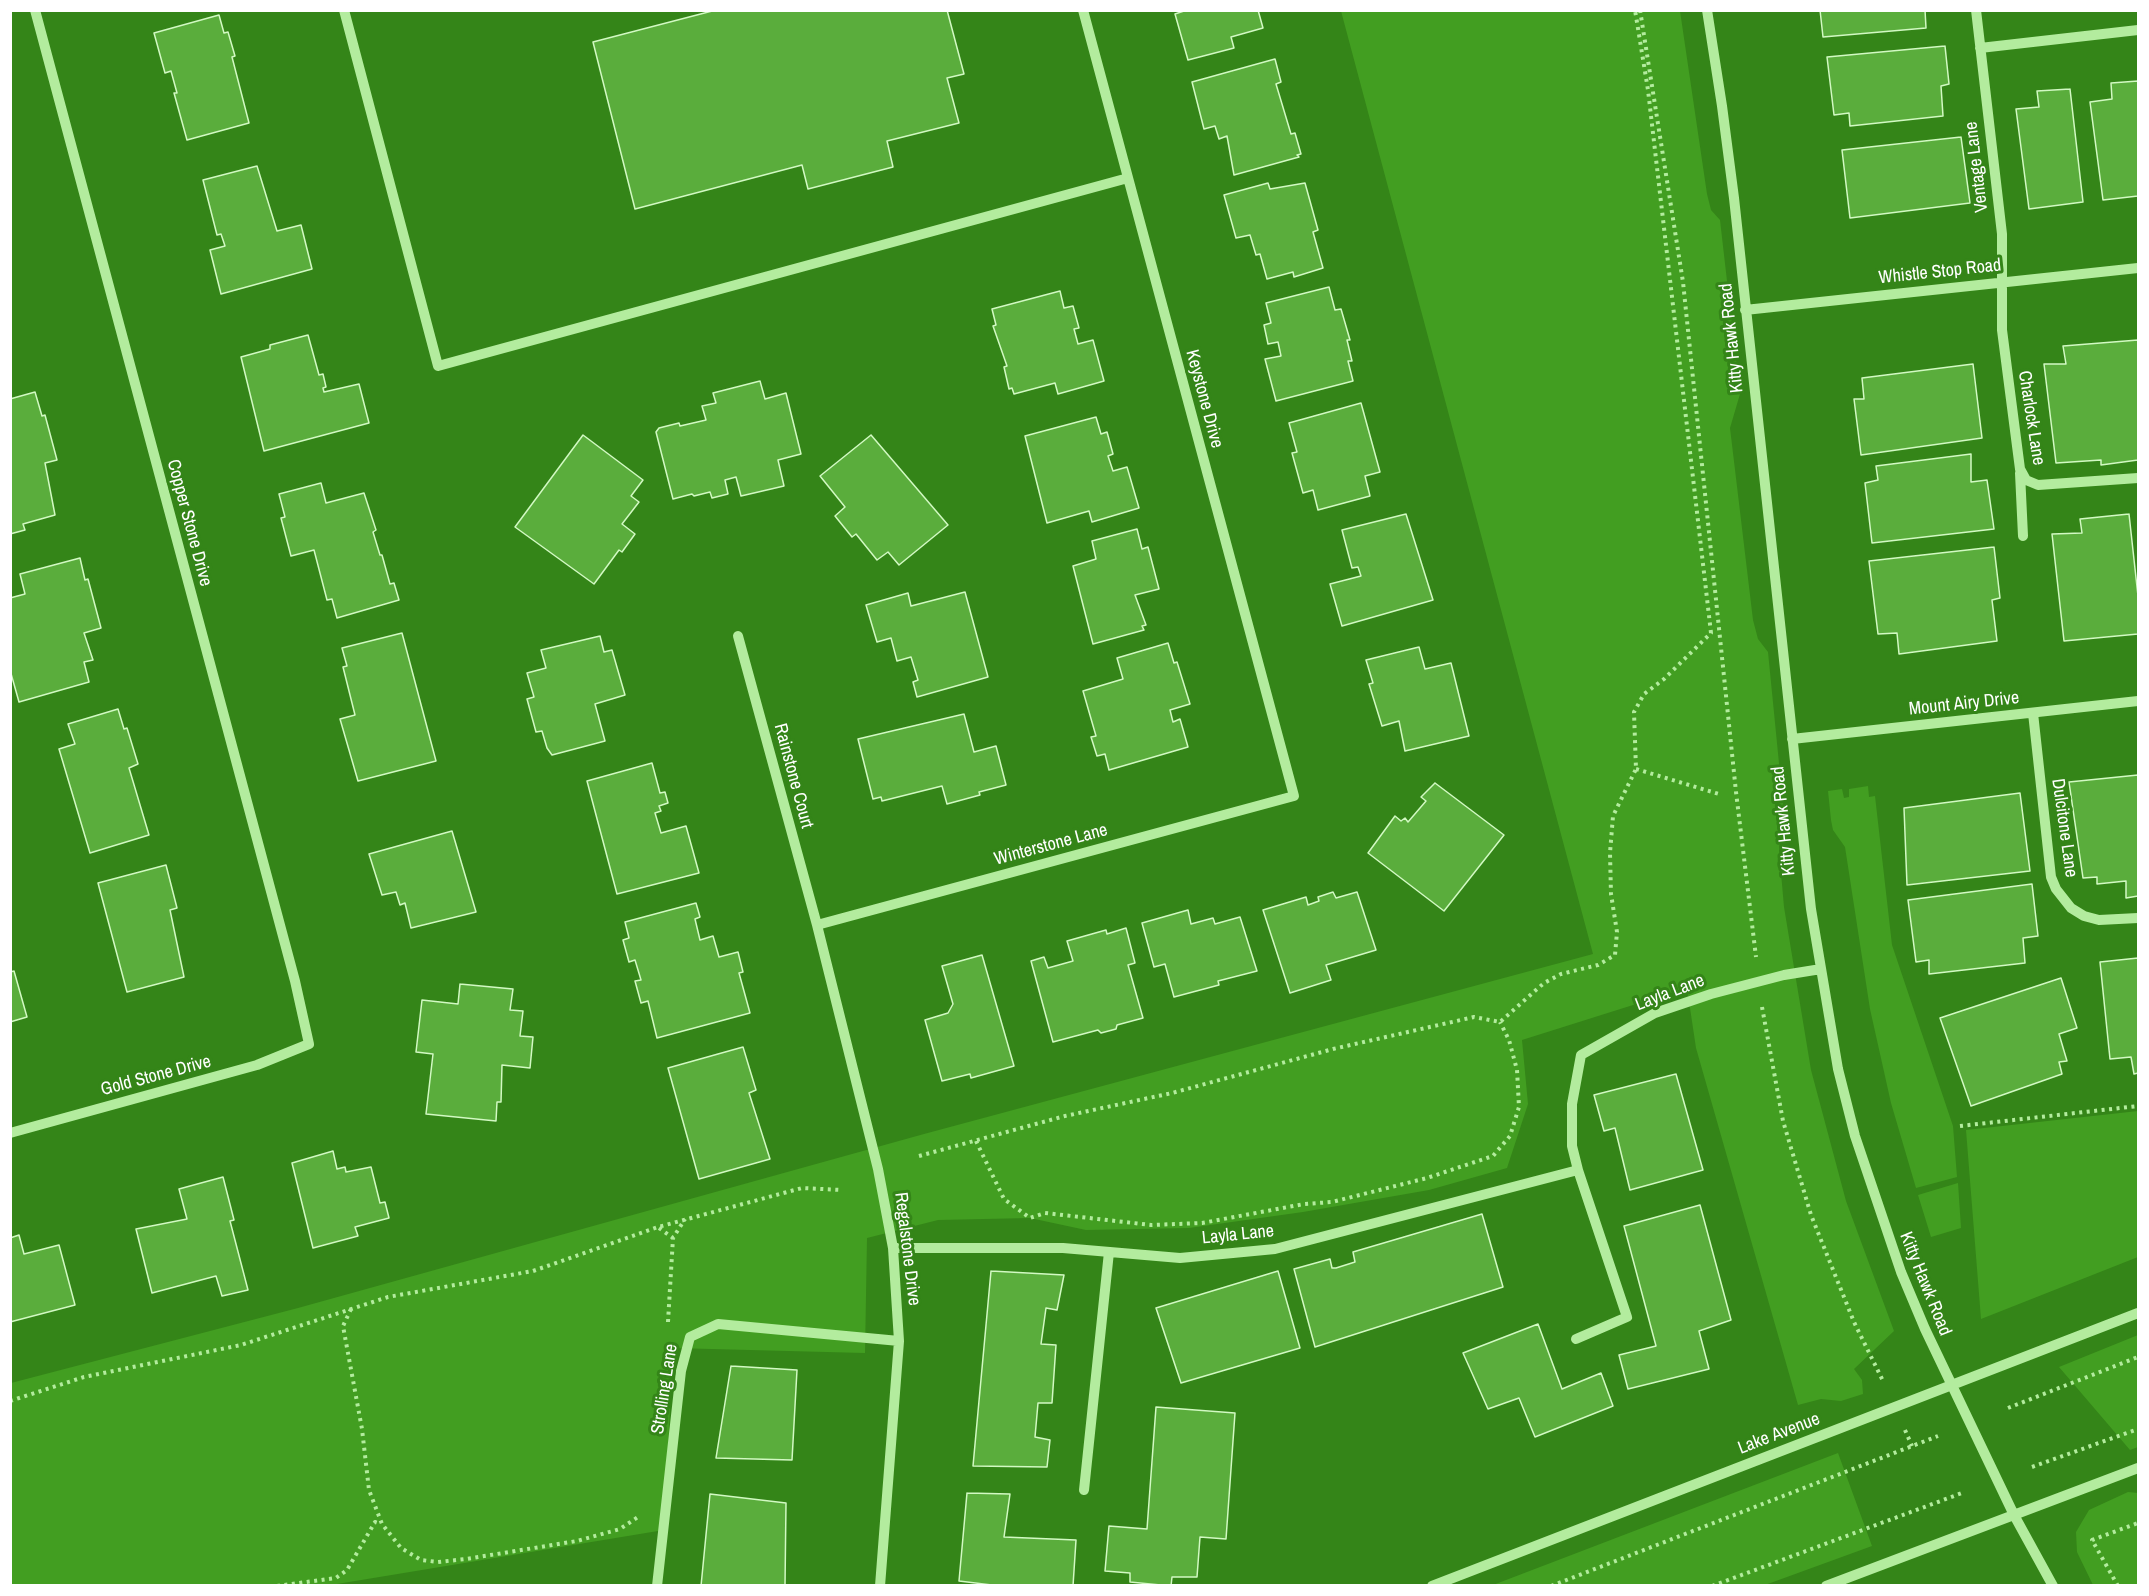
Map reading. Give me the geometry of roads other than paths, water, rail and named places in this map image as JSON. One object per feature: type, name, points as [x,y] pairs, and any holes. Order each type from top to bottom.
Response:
[{"type":"street","name":"Copper Stone Drive","points":[[35,10],[292,970],[309,1044]]},
{"type":"street","points":[[344,10],[438,366],[1128,178]]},
{"type":"street","name":"Keystone Drive","points":[[1083,10],[1294,796]]},
{"type":"street","name":"Kitty Hawk Road","points":[[1707,10],[1722,106],[1811,909],[1839,1070],[1855,1136],[1875,1201],[1901,1272],[2014,1515],[2053,1586]]},
{"type":"street","name":"Ventage Lane","points":[[1976,10],[2002,234],[2001,282]]},
{"type":"street","points":[[1980,48],[2139,30]]},
{"type":"street","name":"Whistle Stop Road","points":[[1745,310],[2139,268]]},
{"type":"street","name":"Charlock Lane","points":[[2001,282],[2002,330],[2020,469],[2026,480],[2038,485],[2139,477]]},
{"type":"street","points":[[2020,469],[2023,536]]},
{"type":"street","name":"Rainstone Court","points":[[738,636],[817,925]]},
{"type":"street","name":"Mount Airy Drive","points":[[1792,739],[2139,701]]},
{"type":"street","name":"Dulcitone Lane","points":[[2033,713],[2051,877],[2056,889],[2071,908],[2084,916],[2099,920],[2139,918]]},
{"type":"street","name":"Winterstone Lane","points":[[817,925],[1294,796]]},
{"type":"street","name":"Regalstone Drive","points":[[817,925],[878,1169],[893,1248],[899,1341],[880,1586]]},
{"type":"street","name":"Layla Lane","points":[[1576,1339],[1627,1317],[1572,1146],[1572,1104],[1581,1056],[1655,1013],[1711,994],[1784,975],[1821,969]]},
{"type":"street","name":"Gold Stone Drive","points":[[10,1132],[256,1065],[309,1044]]},
{"type":"street","name":"Layla Lane","points":[[893,1248],[1063,1248],[1180,1258],[1275,1249],[1578,1170]]},
{"type":"street","points":[[1084,1490],[1108,1252]]},
{"type":"street","name":"Lake Avenue","points":[[1432,1586],[2139,1313]]},
{"type":"street","name":"Strolling Lane","points":[[657,1586],[681,1371],[690,1337],[718,1324],[899,1341]]},
{"type":"street","points":[[1826,1586],[2139,1468]]}]
